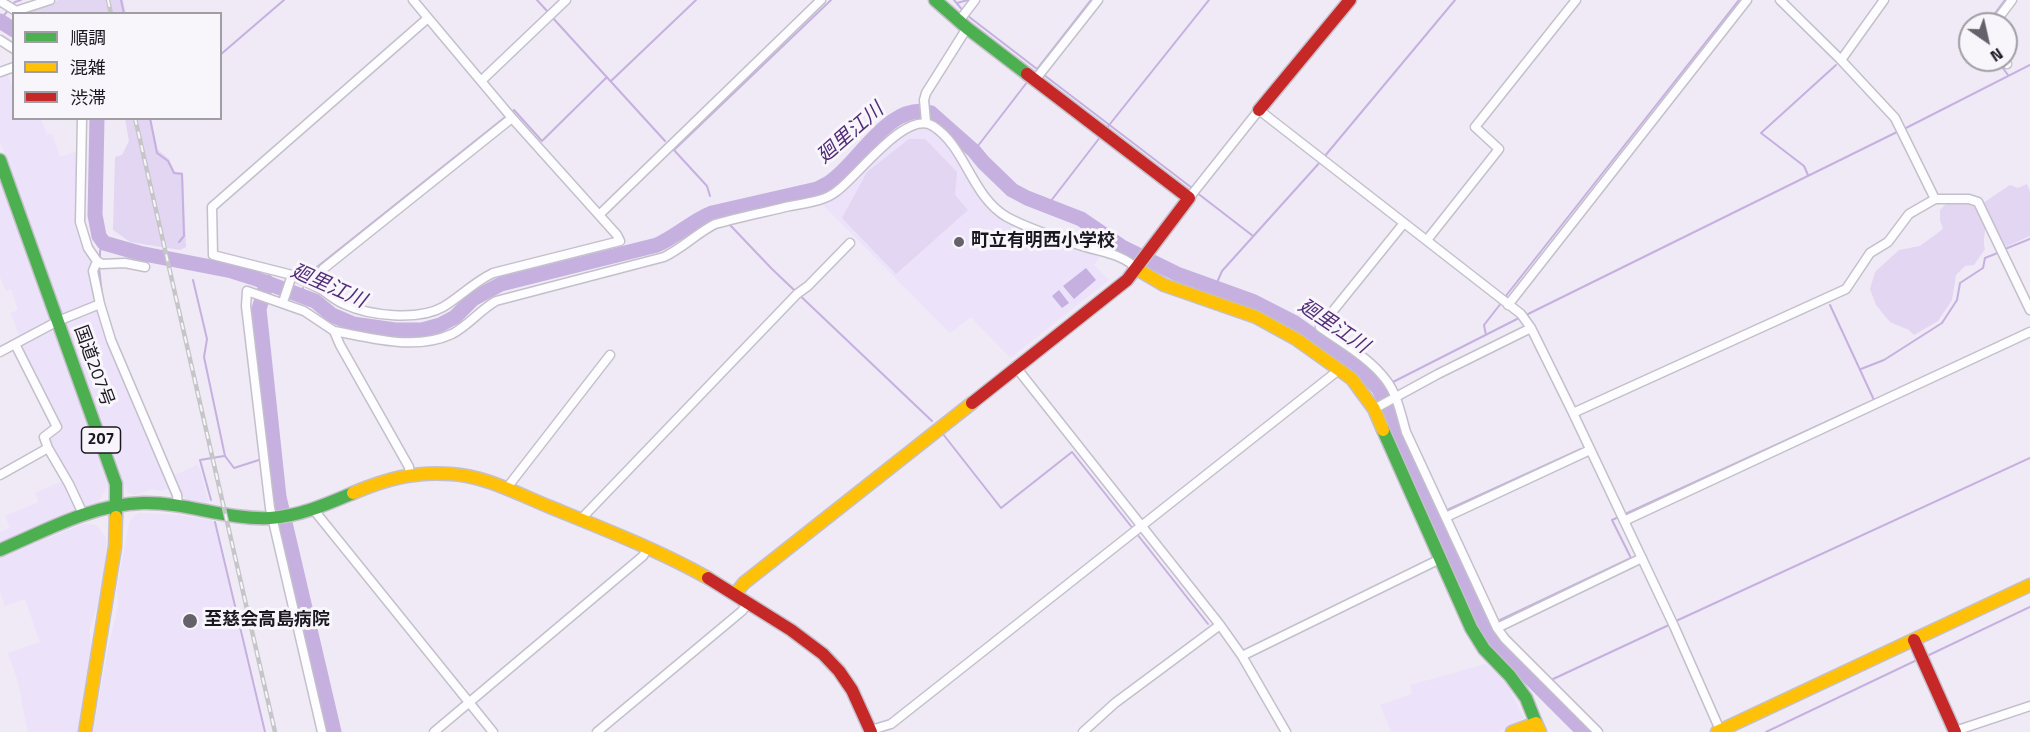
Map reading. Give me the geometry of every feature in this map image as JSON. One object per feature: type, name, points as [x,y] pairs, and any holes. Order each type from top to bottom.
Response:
[{"type":"main road","points":[[735,594],[744,583],[1126,280],[1193,193],[1104,133],[964,19],[935,0]]},
{"type":"main road","points":[[1259,110],[1350,0]]},
{"type":"main road","name":"国道207号","points":[[0,160],[116,484],[115,546],[85,732]]},
{"type":"main road","points":[[1138,267],[1144,275],[1164,285],[1256,317],[1296,339],[1352,379],[1376,408],[1471,628],[1484,649],[1510,676],[1526,698],[1538,728],[1512,732]]},
{"type":"main road","points":[[0,550],[117,505],[141,503],[178,506],[206,512],[272,518],[313,509],[371,486],[410,474],[443,473],[473,478],[506,489],[648,548],[694,570],[735,594],[825,655],[844,678],[859,702],[871,731]]},
{"type":"main road","points":[[1719,731],[2030,585]]},
{"type":"main road","points":[[1914,640],[1955,731]]},
{"type":"street","points":[[7,5],[16,11],[50,0]]},
{"type":"street","points":[[413,0],[620,241],[492,273],[478,280],[441,308],[426,314],[403,316],[363,311],[343,304],[321,289],[292,275],[213,255],[212,207],[428,18]]},
{"type":"street","points":[[481,81],[566,0]]},
{"type":"street","points":[[599,215],[821,0]]},
{"type":"street","points":[[926,122],[924,100],[926,93],[975,0]]},
{"type":"street","points":[[1036,76],[1098,0]]},
{"type":"street","points":[[1427,240],[1498,149],[1475,127],[1576,0]]},
{"type":"street","points":[[1505,302],[1747,0]]},
{"type":"street","points":[[1780,0],[1841,60],[1902,130],[1935,199]]},
{"type":"street","points":[[1841,60],[1884,0]]},
{"type":"street","points":[[1193,193],[1259,110],[1521,314],[1529,325],[1623,518],[1719,731]]},
{"type":"street","points":[[321,289],[323,269],[510,115]]},
{"type":"street","points":[[82,120],[80,222],[88,248],[100,262],[145,267]]},
{"type":"street","points":[[322,732],[272,518],[246,306],[247,291],[304,311],[334,331],[389,341],[421,343],[454,333],[485,307],[496,301],[664,257],[675,252],[703,231],[730,220],[828,196],[849,181],[871,157],[901,132],[918,123],[926,122],[947,138],[979,190],[1006,216],[1081,246],[1107,252],[1138,267]]},
{"type":"street","points":[[1573,413],[1846,290],[1870,253],[1888,242],[1909,214],[1935,199],[1978,202],[2030,310]]},
{"type":"street","points":[[1404,223],[1320,327],[1375,368],[1389,384],[1406,432],[1497,628],[1505,639],[1598,732]]},
{"type":"street","points":[[581,519],[799,292],[850,243]]},
{"type":"street","points":[[100,262],[93,271],[111,340],[177,495],[178,506]]},
{"type":"street","points":[[283,302],[292,275]]},
{"type":"street","points":[[0,350],[58,321],[100,304]]},
{"type":"street","points":[[1376,408],[1529,325]]},
{"type":"street","points":[[334,331],[409,467],[410,474]]},
{"type":"street","points":[[1623,518],[2030,332]]},
{"type":"street","points":[[15,344],[57,427],[44,437],[48,448],[84,516]]},
{"type":"street","points":[[506,489],[610,355]]},
{"type":"street","points":[[1015,366],[1137,530],[1220,625],[1242,656],[1286,732]]},
{"type":"street","points":[[871,731],[891,724],[1340,369]]},
{"type":"street","points":[[0,475],[48,448]]},
{"type":"street","points":[[1444,513],[1590,450]]},
{"type":"street","points":[[313,509],[493,732]]},
{"type":"street","points":[[434,732],[643,556],[648,548]]},
{"type":"street","points":[[1497,628],[1641,558]]},
{"type":"street","points":[[1242,656],[1440,559]]},
{"type":"street","points":[[597,732],[742,611],[748,603]]},
{"type":"street","points":[[1083,732],[1115,703],[1220,625]]},
{"type":"street","points":[[1955,731],[2030,706]]},
{"type":"shaded area","points":[[59,0],[123,0],[126,12],[25,12]]},
{"type":"shaded area","points":[[7,72],[12,87],[12,120],[41,120],[47,135],[52,134],[60,157],[80,150],[78,222],[96,269],[102,303],[113,339],[173,476],[197,465],[201,471],[208,502],[196,502],[181,496],[171,487],[161,491],[153,489],[135,495],[127,492],[0,142],[0,74]]},
{"type":"shaded area","points":[[125,120],[151,120],[158,150],[169,159],[175,172],[183,172],[186,247],[180,250],[130,242],[113,230],[115,157],[122,155],[129,141]]},
{"type":"shaded area","name":"町立有明西小学校","points":[[915,127],[931,129],[945,140],[976,190],[1004,218],[1026,230],[1101,255],[1094,265],[1109,280],[1010,358],[971,317],[950,333],[822,204],[839,195],[872,159],[902,134]]},
{"type":"shaded area","points":[[909,139],[925,139],[957,172],[955,195],[968,210],[896,274],[842,218],[867,172]]},
{"type":"shaded area","points":[[0,175],[75,381],[108,486],[98,503],[0,544],[0,532],[10,528],[5,516],[39,502],[35,493],[67,479],[47,438],[59,428],[17,345],[22,342],[10,313],[18,310],[11,289],[6,291],[0,277]]},
{"type":"shaded area","points":[[2027,184],[2030,192],[2030,236],[2003,248],[1983,203],[2010,185],[2018,188]]},
{"type":"shaded area","points":[[1948,202],[1967,204],[1977,208],[1985,225],[1985,249],[1974,265],[1965,266],[1956,275],[1952,300],[1938,321],[1914,335],[1909,330],[1890,322],[1876,305],[1870,289],[1875,272],[1899,250],[1920,246],[1943,229],[1940,210]]},
{"type":"shaded area","points":[[1086,268],[1096,280],[1074,299],[1063,286]]},
{"type":"shaded area","points":[[1059,290],[1069,303],[1062,308],[1052,296]]},
{"type":"shaded area","name":"至慈会高島病院","points":[[139,513],[179,515],[214,521],[264,732],[93,732],[118,607],[117,588],[129,523]]},
{"type":"shaded area","points":[[84,524],[97,525],[106,538],[107,557],[101,594],[89,631],[92,647],[78,732],[28,732],[18,682],[8,653],[40,642],[25,599],[5,606],[0,591],[0,557]]},
{"type":"shaded area","points":[[1486,664],[1506,683],[1524,718],[1498,732],[1391,732],[1380,705],[1412,694],[1410,685]]},
{"type":"waterway","points":[[0,20],[15,2],[21,0]]},
{"type":"waterway","points":[[121,0],[124,12]]},
{"type":"waterway","points":[[222,53],[284,0]]},
{"type":"waterway","points":[[537,0],[548,12]]},
{"type":"waterway","points":[[611,81],[696,0]]},
{"type":"waterway","points":[[674,150],[831,0]]},
{"type":"waterway","points":[[954,0],[964,12]]},
{"type":"waterway","points":[[957,3],[968,0]]},
{"type":"waterway","points":[[968,16],[1037,69],[1091,0]]},
{"type":"waterway","points":[[1106,129],[1209,0]]},
{"type":"waterway","points":[[1324,157],[1455,0]]},
{"type":"waterway","points":[[1505,297],[1739,0]]},
{"type":"waterway","points":[[1996,12],[2005,0]]},
{"type":"waterway","points":[[552,17],[665,141]]},
{"type":"waterway","name":"廻里江川","points":[[0,21],[12,29]]},
{"type":"waterway","points":[[1808,175],[1804,166],[1761,133],[1836,65]]},
{"type":"waterway","points":[[1904,129],[2030,65]]},
{"type":"waterway","points":[[1044,75],[1192,188]]},
{"type":"waterway","points":[[311,276],[317,267],[514,110],[542,141],[607,77]]},
{"type":"waterway","points":[[974,151],[1028,81]]},
{"type":"waterway","name":"廻里江川","points":[[97,120],[95,215],[99,236],[104,243],[139,253],[232,271],[254,278],[315,301],[332,315],[353,324],[395,330],[422,330],[440,325],[455,317],[473,299],[501,284],[657,245],[712,213],[817,189],[841,173],[889,124],[916,111],[931,113],[974,151],[1012,190],[1081,219],[1122,247],[1177,274],[1252,301],[1295,323],[1360,369],[1379,389],[1485,628],[1500,648],[1584,732]]},
{"type":"waterway","points":[[150,120],[157,153],[168,161],[174,173],[182,174],[184,236],[179,242]]},
{"type":"waterway","points":[[1524,316],[1899,131]]},
{"type":"waterway","points":[[1047,206],[1101,136]]},
{"type":"waterway","points":[[673,149],[707,186],[710,196]]},
{"type":"waterway","points":[[1215,287],[1222,271],[1321,161]]},
{"type":"waterway","points":[[1196,192],[1253,236]]},
{"type":"waterway","name":"廻里江川","points":[[711,208],[712,213]]},
{"type":"waterway","points":[[725,209],[730,225],[772,269],[932,421]]},
{"type":"waterway","points":[[2005,249],[2030,239]]},
{"type":"waterway","points":[[100,258],[100,251],[104,243]]},
{"type":"waterway","points":[[1861,369],[1884,360],[1942,323],[1957,300],[1960,283],[1983,268],[1985,258],[2000,252]]},
{"type":"waterway","points":[[99,267],[102,294]]},
{"type":"waterway","points":[[193,280],[207,339],[204,357],[225,456],[234,468],[262,459]]},
{"type":"waterway","points":[[267,282],[259,309],[279,497],[334,732]]},
{"type":"waterway","points":[[302,295],[303,288]]},
{"type":"waterway","points":[[103,300],[107,314]]},
{"type":"waterway","points":[[1486,335],[1484,325],[1502,302]]},
{"type":"waterway","points":[[1500,620],[1631,558],[1612,520],[1874,400],[1830,305]]},
{"type":"waterway","points":[[1391,383],[1519,318]]},
{"type":"waterway","name":"廻里江川","points":[[1379,389],[1385,386]]},
{"type":"waterway","points":[[943,434],[1001,508],[1072,452],[1134,530]]},
{"type":"waterway","points":[[1434,516],[1581,449]]},
{"type":"waterway","points":[[211,500],[200,460],[224,456]]},
{"type":"waterway","points":[[268,458],[275,457]]},
{"type":"waterway","points":[[1676,621],[2030,458]]},
{"type":"waterway","points":[[215,522],[265,732]]},
{"type":"waterway","points":[[1137,534],[1208,624]]},
{"type":"waterway","points":[[1927,656],[2030,607]]},
{"type":"waterway","points":[[1551,680],[1671,624]]},
{"type":"waterway","name":"廻里江川","points":[[1485,628],[1489,626]]},
{"type":"waterway","points":[[1766,732],[1919,659]]},
{"type":"waterway","points":[[1538,686],[1546,682]]},
{"type":"railway","points":[[108,0],[111,12]]},
{"type":"railway","points":[[135,120],[275,732]]},
{"type":"traffic: fast","points":[[935,0],[1027,74]]},
{"type":"traffic: fast","points":[[0,160],[116,484],[116,517]]},
{"type":"traffic: fast","points":[[1383,430],[1471,628],[1484,649],[1510,676],[1526,698],[1536,723]]},
{"type":"traffic: fast","points":[[0,550],[88,513],[124,505],[159,503],[238,516],[270,518],[303,512],[353,493]]},
{"type":"traffic: slow","points":[[1137,269],[1164,285],[1256,317],[1296,339],[1352,379],[1374,409],[1383,430]]},
{"type":"traffic: slow","points":[[735,594],[744,583],[972,403]]},
{"type":"traffic: slow","points":[[353,493],[389,480],[413,475],[438,473],[477,478],[502,486],[630,540],[708,578]]},
{"type":"traffic: slow","points":[[85,732],[115,547],[116,517]]},
{"type":"traffic: slow","points":[[1717,732],[2030,585]]},
{"type":"traffic: slow","points":[[1512,732],[1536,723],[1540,732]]},
{"type":"traffic: jam","points":[[1259,110],[1350,0]]},
{"type":"traffic: jam","points":[[972,403],[1127,280],[1189,198],[1027,74]]},
{"type":"traffic: jam","points":[[708,578],[791,630],[823,654],[852,690],[871,732]]},
{"type":"traffic: jam","points":[[1914,640],[1955,732]]},
{"type":"place","name":"町立有明西小学校","points":[[959,242]]},
{"type":"place","name":"至慈会高島病院","points":[[190,621]]}]
